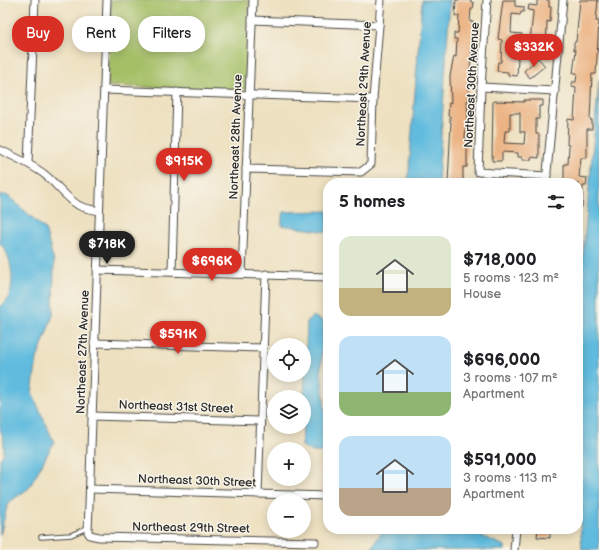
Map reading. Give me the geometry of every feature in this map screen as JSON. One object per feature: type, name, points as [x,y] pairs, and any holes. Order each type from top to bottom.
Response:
[{"type":"street","points":[[28,163],[34,0]]},
{"type":"street","name":"Northeast 27th Avenue","points":[[89,532],[94,343],[107,0]]},
{"type":"street","name":"Northeast 28th Avenue","points":[[242,274],[253,0]]},
{"type":"street","name":"Northeast 29th Avenue","points":[[246,169],[361,172],[368,169],[371,164],[373,99],[380,0]]},
{"type":"street","name":"Northeast 30th Avenue","points":[[488,0],[481,87],[478,172],[529,178]]},
{"type":"street","points":[[546,178],[563,0]]},
{"type":"street","points":[[252,20],[379,25]]},
{"type":"street","points":[[481,87],[555,91]]},
{"type":"street","points":[[104,90],[373,99]]},
{"type":"street","points":[[172,271],[177,92]]},
{"type":"street","points":[[0,150],[28,163],[44,174],[70,199],[80,206],[99,211]]},
{"type":"street","points":[[97,270],[172,271],[323,277]]},
{"type":"street","points":[[258,494],[262,348],[266,274]]},
{"type":"street","points":[[94,343],[262,348]]},
{"type":"street","name":"Northeast 31st Street","points":[[92,416],[260,421]]},
{"type":"street","name":"Northeast 30th Street","points":[[90,489],[323,496]]},
{"type":"street","name":"Northeast 29th Street","points":[[89,532],[99,537],[315,542]]},
{"type":"street","points":[[514,550],[516,534]]},
{"type":"lane","points":[[41,537],[89,532]]},
{"type":"green space","points":[[111,0],[249,0],[245,90],[108,86],[109,52],[130,52],[130,16],[110,16]]},
{"type":"water","points":[[422,0],[450,0],[438,178],[408,178]]},
{"type":"water","points":[[599,81],[599,550],[582,550],[581,534],[583,534],[583,253]]},
{"type":"water","points":[[0,194],[8,196],[45,229],[54,262],[53,315],[37,359],[32,393],[54,442],[29,488],[8,503],[0,535],[0,459],[4,453],[4,442],[0,428],[0,306],[6,301],[10,294],[12,279],[10,262],[4,248],[0,243]]},
{"type":"water","points":[[323,211],[323,231],[281,225],[284,212]]},
{"type":"water","points":[[313,316],[323,321],[321,368],[323,389],[323,452],[313,452],[311,451],[311,442],[302,442],[302,434],[311,434],[311,390],[304,390],[305,382],[311,382],[311,338],[306,338],[307,321]]},
{"type":"water","points":[[381,534],[477,534],[505,546],[505,550],[370,550]]},
{"type":"building","points":[[456,0],[471,0],[471,2],[474,3],[473,9],[471,9],[470,22],[473,22],[473,34],[469,100],[467,100],[468,123],[466,123],[465,138],[467,139],[467,167],[463,167],[463,178],[448,178],[451,122],[450,116],[448,116],[449,103],[451,103],[450,76],[454,56],[456,57],[457,39],[454,39],[454,33],[458,33],[459,16],[455,16]]},
{"type":"building","points":[[503,0],[515,0],[515,6],[524,7],[524,12],[521,12],[520,15],[512,14],[511,33],[522,34],[521,43],[515,42],[513,57],[518,58],[517,76],[508,75],[508,72],[497,71],[498,62],[501,62],[502,40],[498,39]]},
{"type":"building","points":[[537,0],[549,0],[549,7],[551,7],[550,22],[547,21],[546,53],[529,52],[533,11],[528,10],[529,5],[537,6]]},
{"type":"building","points":[[580,0],[598,0],[596,21],[599,21],[596,74],[592,74],[590,120],[592,120],[592,129],[587,129],[587,158],[581,158],[579,177],[587,178],[586,186],[583,186],[583,178],[564,178],[564,164],[568,164],[568,119],[574,120],[576,88],[572,87],[572,82],[576,82],[577,73],[573,73],[576,50],[574,50],[574,42],[576,42]]},
{"type":"building","points":[[538,58],[545,66],[530,78],[524,71]]},
{"type":"building","points":[[524,100],[543,100],[543,106],[539,106],[539,119],[536,119],[536,134],[539,134],[539,158],[531,157],[531,160],[522,160],[522,157],[518,157],[518,153],[502,152],[502,161],[492,161],[493,101],[524,102]],"holes":[[[510,113],[520,113],[520,132],[525,132],[524,144],[504,143],[505,131],[510,131]]]},
{"type":"building","points":[[537,534],[550,534],[550,538],[537,537]]}]
